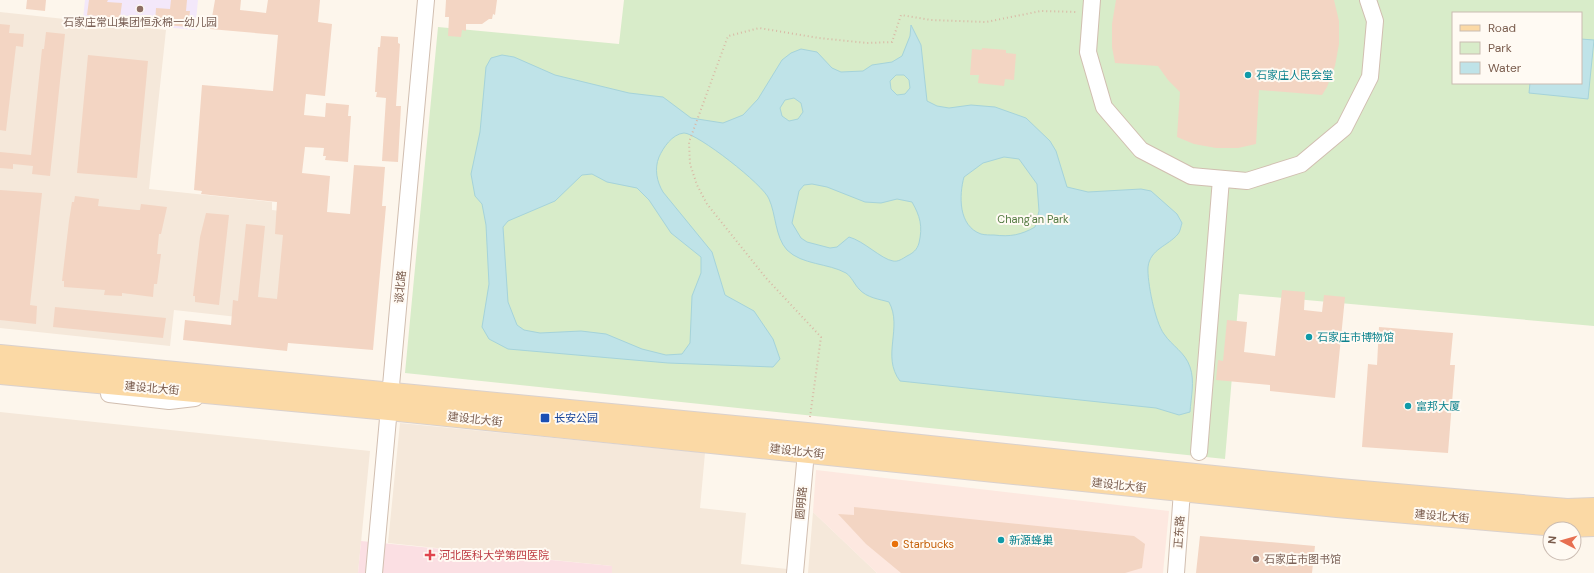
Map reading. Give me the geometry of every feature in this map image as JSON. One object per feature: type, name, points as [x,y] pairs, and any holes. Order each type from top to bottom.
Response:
[{"type":"main road","points":[[0,355],[232,386]]},
{"type":"main road","name":"建设北大街","points":[[0,374],[232,386],[806,443],[1567,509],[1594,508]]},
{"type":"main road","name":"建设北大街","points":[[806,443],[1182,491],[1337,508],[1567,527],[1594,526]]},
{"type":"street","name":"谈北路","points":[[374,573],[426,0]]},
{"type":"street","points":[[1092,7],[1088,52],[1104,106],[1141,150],[1191,176],[1247,181],[1301,164],[1344,128],[1370,77],[1375,21],[1368,0]]},
{"type":"street","points":[[1199,452],[1221,179]]},
{"type":"street","points":[[0,350],[172,365],[232,386]]},
{"type":"street","points":[[0,381],[169,401],[232,386]]},
{"type":"street","name":"圆明路","points":[[795,573],[806,443]]},
{"type":"street","name":"正东路","points":[[1176,573],[1182,491]]},
{"type":"path","points":[[806,443],[821,337],[766,278],[707,204],[696,185],[690,164],[690,142],[728,36],[759,28],[819,38],[868,43],[892,42],[901,15],[930,20],[986,22],[1041,11],[1092,7]]},
{"type":"shaded area","name":"石家庄常山集团恒永棉一幼儿园","points":[[85,0],[198,0],[195,30],[83,19]]},
{"type":"shaded area","points":[[0,12],[166,30],[149,189],[272,202],[272,210],[308,214],[293,323],[174,310],[170,346],[0,328]]},
{"type":"shaded area","points":[[0,412],[370,451],[358,573],[0,573]]},
{"type":"shaded area","points":[[400,423],[705,453],[700,508],[746,513],[741,564],[787,569],[787,573],[612,573],[612,566],[388,543]]},
{"type":"shaded area","name":"新源蜂巢","points":[[816,470],[1169,511],[1163,573],[877,573],[813,512]]},
{"type":"shaded area","points":[[813,512],[877,573],[808,573]]},
{"type":"shaded area","name":"河北医科大学第四医院","points":[[361,541],[612,566],[612,573],[358,573]]},
{"type":"green space","name":"Chang'an Park","points":[[624,0],[1594,0],[1594,326],[1239,294],[1225,459],[405,373],[438,27],[619,44]]},
{"type":"water","points":[[911,25],[921,45],[927,101],[937,106],[949,108],[971,105],[995,107],[1026,118],[1050,141],[1056,151],[1067,187],[1088,192],[1141,189],[1151,191],[1177,214],[1182,223],[1179,232],[1152,256],[1149,261],[1148,273],[1152,301],[1161,328],[1167,338],[1185,357],[1190,367],[1192,383],[1190,412],[1179,415],[1156,408],[900,381],[892,362],[894,322],[893,312],[889,302],[873,298],[862,292],[846,273],[831,267],[800,259],[793,255],[787,250],[780,239],[769,199],[764,192],[730,161],[702,141],[684,133],[672,139],[661,153],[657,162],[659,184],[663,192],[712,252],[725,295],[754,311],[773,339],[780,359],[773,367],[668,363],[508,349],[489,339],[482,327],[489,284],[486,225],[482,204],[475,196],[471,174],[480,132],[486,67],[491,58],[502,55],[514,57],[555,75],[629,93],[663,97],[691,118],[723,123],[743,115],[758,99],[782,60],[791,53],[801,49],[817,52],[832,68],[841,72],[863,71],[872,65],[892,62],[902,56],[910,36]],"holes":[[[896,75],[904,75],[909,80],[910,88],[905,94],[897,95],[891,89],[890,81]],[[794,98],[801,103],[803,112],[798,119],[789,121],[782,116],[780,108],[785,100]],[[1004,157],[1019,159],[1037,184],[1039,211],[1035,227],[1020,234],[1000,236],[981,234],[973,230],[968,224],[962,209],[962,184],[964,177],[983,163]],[[592,174],[607,182],[637,188],[649,200],[671,233],[701,257],[701,273],[692,296],[690,343],[682,354],[666,355],[642,349],[606,334],[581,331],[540,333],[524,330],[517,325],[508,302],[503,227],[508,221],[555,201],[582,175]],[[812,184],[827,187],[865,202],[881,203],[897,199],[912,202],[921,226],[918,245],[911,254],[895,261],[888,260],[861,242],[849,237],[837,247],[830,248],[807,242],[801,238],[792,223],[799,191],[804,185]]]},
{"type":"water","points":[[1582,39],[1594,40],[1588,99],[1529,93],[1530,84],[1582,84]]},
{"type":"building","points":[[27,0],[46,0],[45,11],[26,9]]},
{"type":"building","points":[[89,0],[108,0],[107,2],[122,3],[120,18],[87,15]]},
{"type":"building","points":[[171,0],[187,0],[186,11],[190,11],[188,27],[155,24],[156,8],[170,9]]},
{"type":"building","points":[[215,0],[241,0],[240,10],[266,13],[268,0],[320,0],[318,22],[332,24],[325,96],[306,94],[304,115],[325,117],[326,103],[349,105],[348,116],[351,116],[348,162],[325,160],[326,156],[323,156],[324,148],[305,147],[302,173],[330,176],[327,212],[350,214],[354,165],[385,167],[382,206],[386,206],[373,350],[288,343],[287,351],[183,340],[185,320],[231,325],[233,300],[238,301],[246,224],[265,226],[258,297],[277,299],[283,235],[275,234],[277,202],[201,194],[202,191],[194,190],[202,85],[273,91],[278,35],[210,29]]},
{"type":"building","points":[[446,0],[497,0],[495,15],[493,14],[492,19],[489,19],[482,24],[466,24],[466,31],[462,30],[461,37],[448,36],[449,17],[445,17]]},
{"type":"building","name":"石家庄人民会堂","points":[[1116,0],[1334,0],[1339,21],[1339,44],[1335,66],[1327,87],[1322,95],[1259,90],[1256,144],[1238,148],[1216,148],[1194,144],[1177,137],[1180,92],[1168,80],[1158,66],[1115,63],[1112,47],[1112,24]]},
{"type":"building","points":[[0,24],[10,25],[9,33],[24,34],[23,47],[16,46],[6,131],[0,130]]},
{"type":"building","points":[[46,32],[65,34],[50,176],[32,174],[33,166],[13,164],[13,169],[0,168],[0,152],[31,155],[42,49],[44,49]]},
{"type":"building","points":[[381,36],[398,37],[398,43],[400,44],[396,106],[401,106],[398,162],[382,161],[386,98],[376,97],[377,92],[375,92],[378,47],[380,47]]},
{"type":"building","points":[[982,48],[1006,50],[1006,53],[1016,54],[1014,80],[1005,79],[1004,86],[978,83],[979,75],[970,75],[972,49],[982,50]]},
{"type":"building","points":[[88,55],[148,61],[137,178],[77,173]]},
{"type":"building","points":[[0,190],[42,193],[30,305],[37,306],[36,324],[0,320]]},
{"type":"building","points":[[75,196],[99,199],[98,206],[137,210],[140,210],[141,204],[167,207],[161,234],[159,234],[157,254],[161,254],[157,284],[154,284],[153,297],[122,293],[122,296],[104,295],[105,290],[64,287],[64,281],[62,281],[69,221],[72,202],[74,202]]},
{"type":"building","points":[[206,213],[229,215],[219,305],[195,302],[195,296],[193,296],[200,237]]},
{"type":"building","name":"石家庄市博物馆","points":[[1282,290],[1305,292],[1304,310],[1322,312],[1324,295],[1345,297],[1335,398],[1270,391],[1270,385],[1216,380],[1218,360],[1223,361],[1227,320],[1247,322],[1244,352],[1275,356]]},
{"type":"building","points":[[55,307],[166,318],[163,338],[53,327]]},
{"type":"building","name":"富邦大厦","points":[[1379,327],[1453,333],[1450,365],[1455,365],[1448,453],[1362,447],[1368,364],[1377,365]]},
{"type":"building","name":"新源蜂巢","points":[[854,507],[1134,536],[1145,544],[1142,568],[1125,573],[901,573],[866,544],[838,514],[854,515]]},
{"type":"building","name":"石家庄市图书馆","points":[[1200,536],[1315,546],[1312,573],[1196,573]]},
{"type":"place","name":"石家庄常山集团恒永棉一幼儿园","points":[[140,9]]},
{"type":"place","name":"石家庄人民会堂","points":[[1248,75]]},
{"type":"place","name":"石家庄市博物馆","points":[[1309,337]]},
{"type":"place","name":"富邦大厦","points":[[1408,406]]},
{"type":"place","name":"长安公园","points":[[545,418]]},
{"type":"place","name":"新源蜂巢","points":[[1001,540]]},
{"type":"place","name":"Starbucks","points":[[895,544]]},
{"type":"place","name":"河北医科大学第四医院","points":[[430,555]]},
{"type":"place","name":"石家庄市图书馆","points":[[1256,559]]}]
